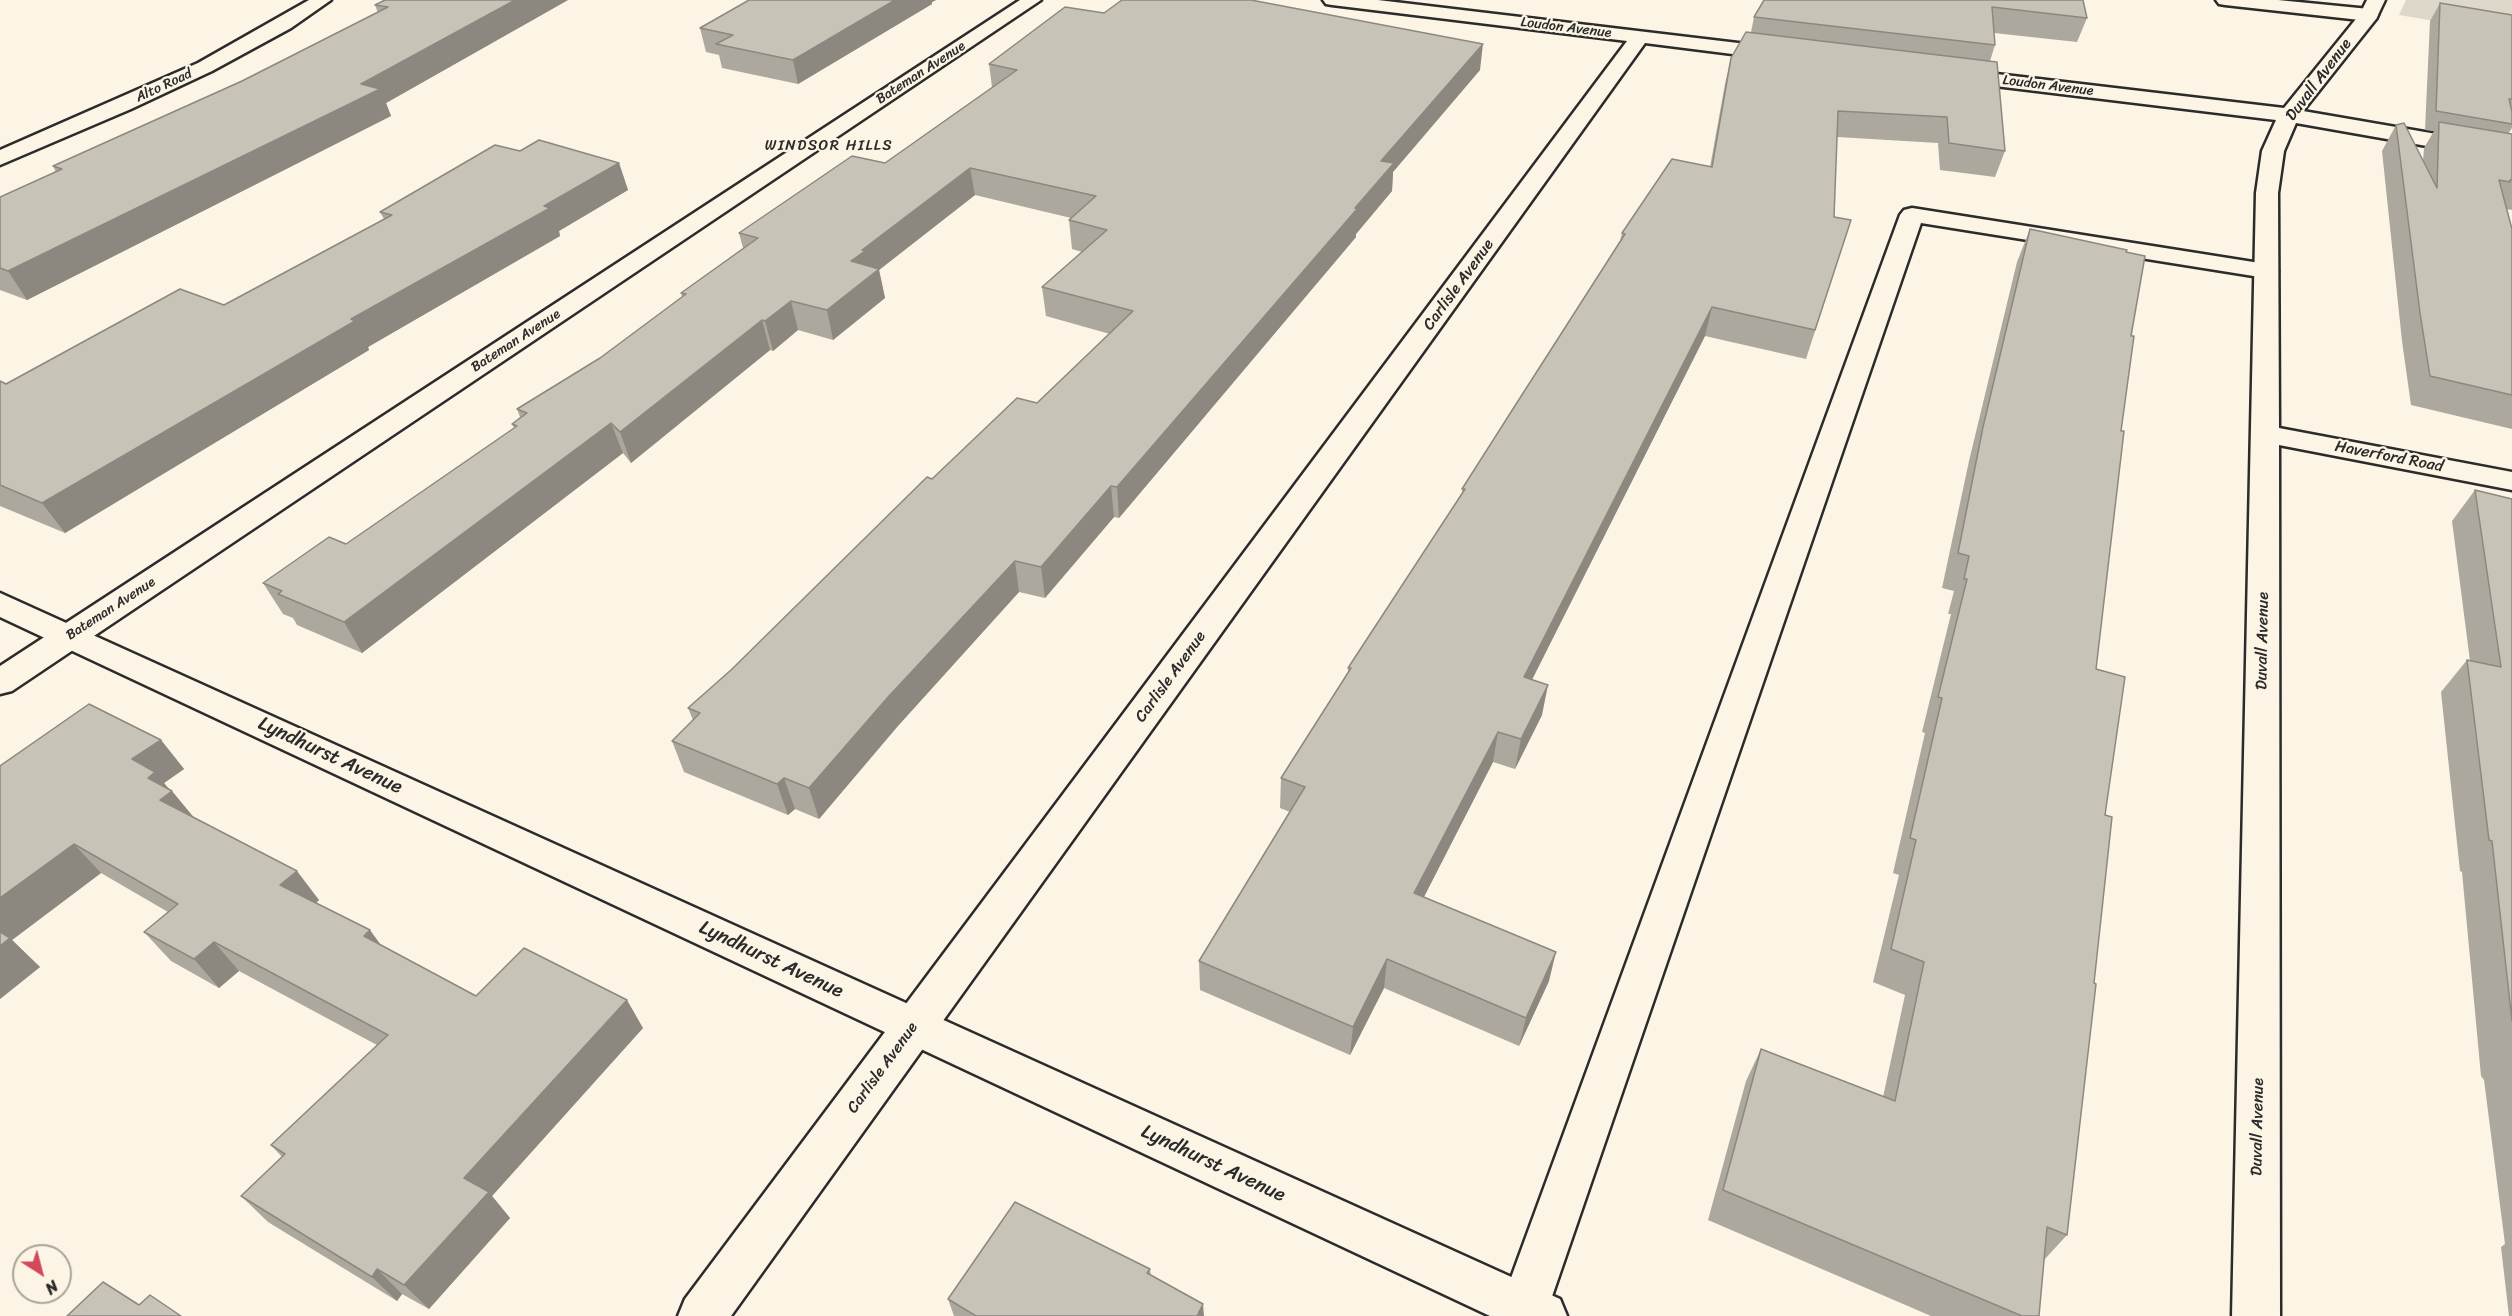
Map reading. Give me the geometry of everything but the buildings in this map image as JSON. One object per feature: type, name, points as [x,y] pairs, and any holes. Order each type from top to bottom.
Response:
[{"type":"street","name":"Alto Road","points":[[0,158],[170,84],[246,47],[322,0]]},
{"type":"street","name":"Bateman Avenue","points":[[0,682],[1032,0]]},
{"type":"street","name":"Loudon Avenue","points":[[1332,0],[1794,56]]},
{"type":"street","points":[[2224,0],[2372,8]]},
{"type":"street","name":"Duvall Avenue","points":[[2256,1316],[2267,193],[2273,152],[2289,115],[2372,8]]},
{"type":"street","name":"Carlisle Avenue","points":[[702,1316],[1640,37]]},
{"type":"street","name":"Loudon Avenue","points":[[1935,73],[2289,115],[2512,154]]},
{"type":"street","points":[[1534,1312],[1912,215],[2266,271]]},
{"type":"street","name":"Haverford Road","points":[[2265,434],[2512,481]]},
{"type":"street","name":"Lyndhurst Avenue","points":[[0,604],[1534,1312]]},
{"type":"shaded area","points":[[2406,0],[2512,0],[2512,34],[2399,15]]},
{"type":"district","name":"WINDSOR HILLS","points":[[829,146]]}]
